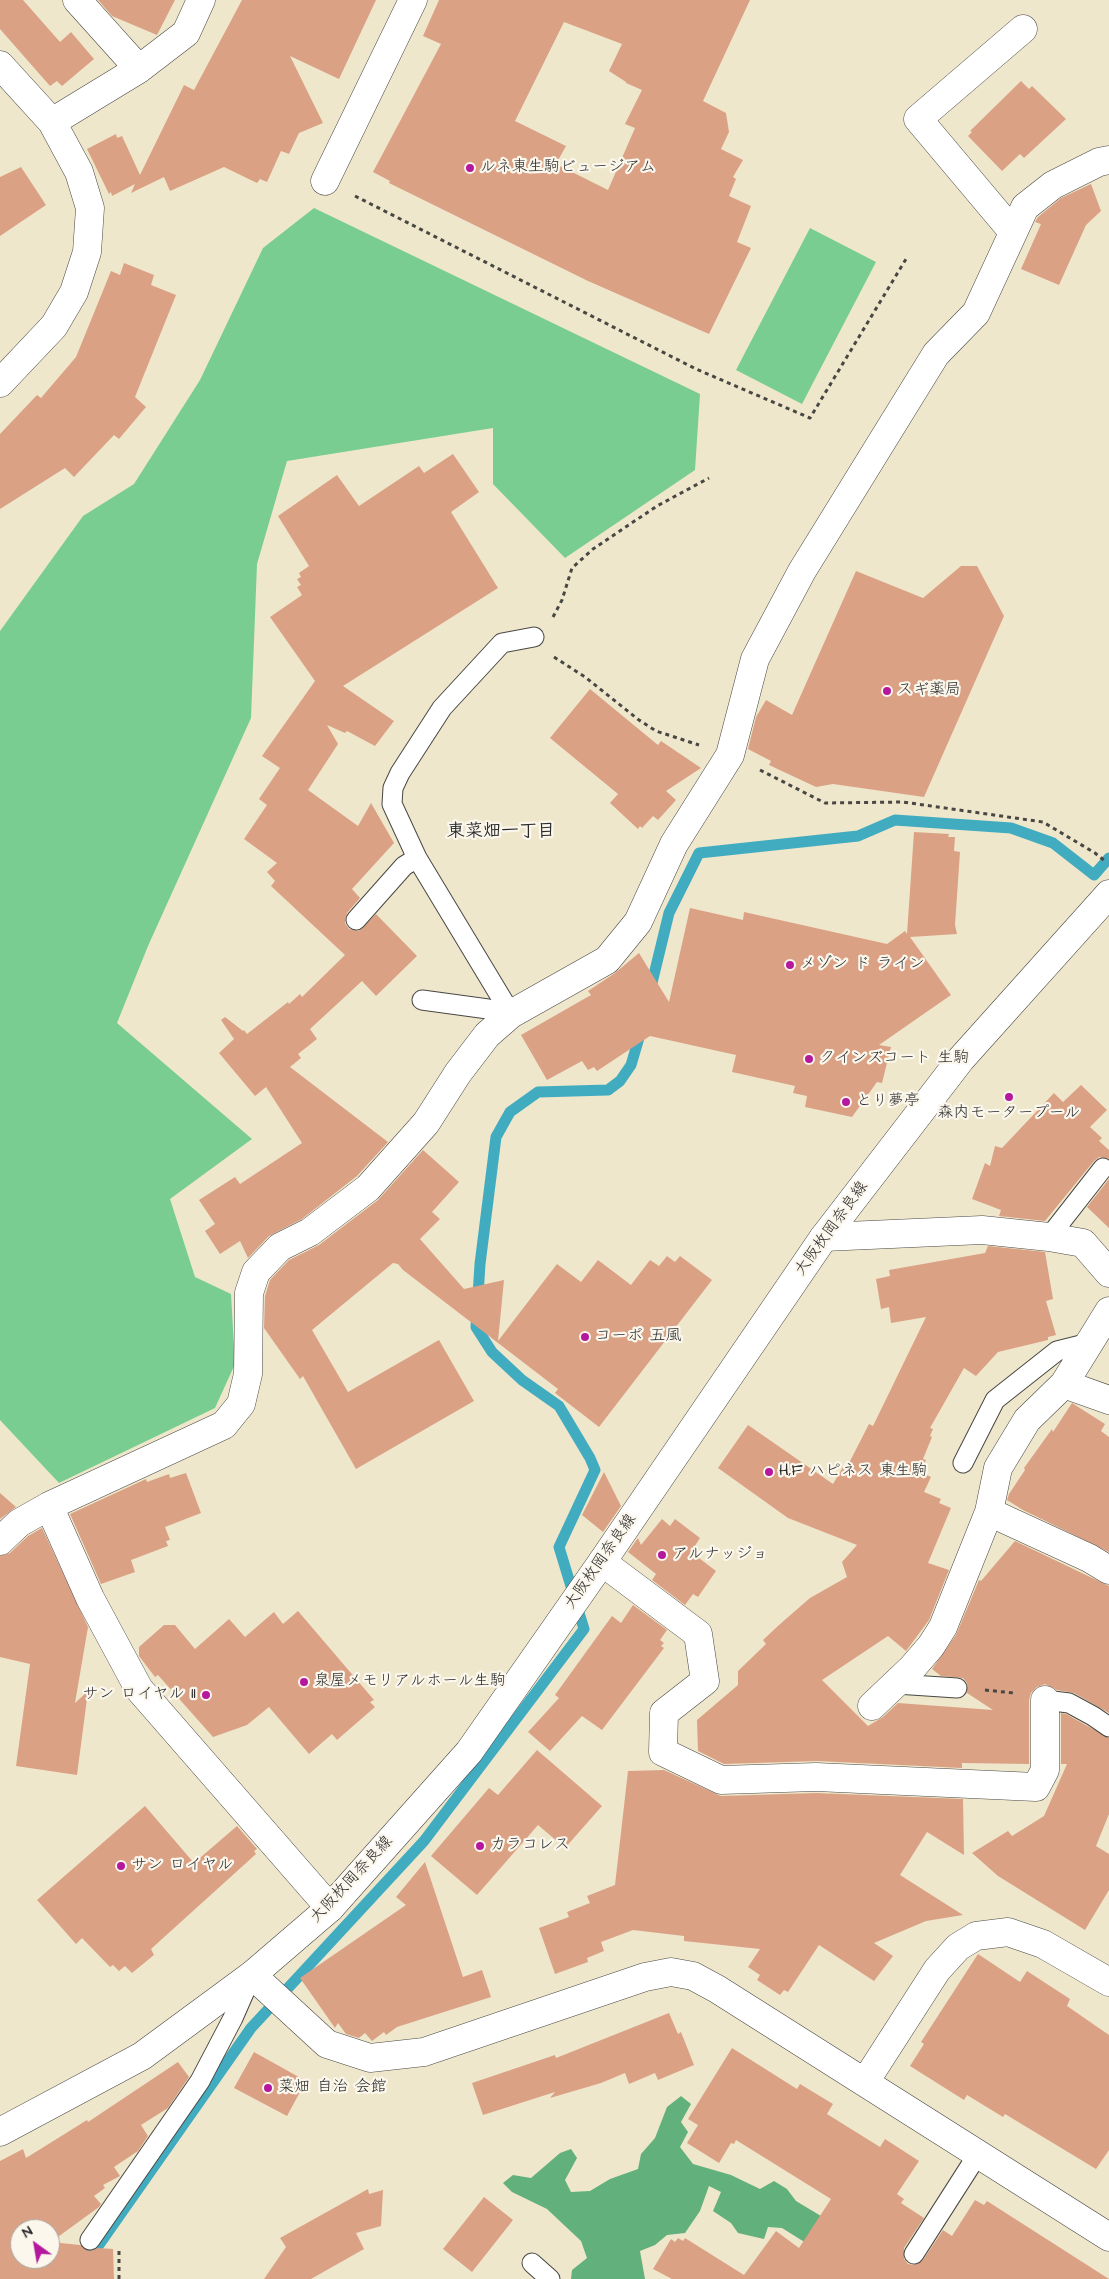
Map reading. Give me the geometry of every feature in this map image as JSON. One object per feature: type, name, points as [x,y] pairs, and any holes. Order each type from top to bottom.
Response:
[{"type":"street","points":[[77,0],[139,69]]},
{"type":"street","points":[[52,122],[139,69],[186,33],[201,0]]},
{"type":"street","points":[[325,181],[413,0]]},
{"type":"street","points":[[1013,232],[918,119],[1023,28]]},
{"type":"street","points":[[0,65],[52,122],[79,172],[90,208],[87,252],[74,292],[54,326],[0,383]]},
{"type":"street","points":[[0,1541],[19,1523],[49,1506],[224,1425],[241,1404],[248,1374],[249,1292],[256,1272],[280,1247],[310,1232],[368,1188],[426,1123],[458,1073],[487,1035],[508,1017],[607,960],[638,922],[674,844],[730,755],[755,659],[802,571],[936,354],[976,313],[1025,207],[1053,184],[1099,162],[1109,160]]},
{"type":"street","name":"大阪枚岡奈良線","points":[[0,2132],[142,2056],[252,1975],[330,1908],[468,1752],[602,1562],[824,1237],[961,1060],[1109,894]]},
{"type":"street","points":[[824,1237],[982,1230],[1049,1237],[1084,1243],[1109,1273]]},
{"type":"street","points":[[872,1706],[896,1684],[931,1646],[943,1627],[989,1512],[998,1468],[1027,1420],[1064,1384],[1109,1311]]},
{"type":"street","points":[[1064,1384],[1109,1400]]},
{"type":"street","points":[[49,1506],[90,1598],[139,1689],[330,1908]]},
{"type":"street","points":[[989,1512],[1089,1558],[1109,1570]]},
{"type":"street","points":[[602,1562],[698,1634],[704,1681],[664,1712],[662,1752],[721,1780],[816,1778],[1036,1787],[1045,1770],[1046,1700]]},
{"type":"street","points":[[864,2082],[936,1970],[958,1947],[976,1936],[1008,1932],[1044,1944],[1107,1975]]},
{"type":"street","points":[[252,1975],[327,2044],[370,2058],[424,2052],[645,1977],[671,1972],[693,1976],[1109,2237]]},
{"type":"lane","points":[[508,1017],[417,858],[392,804],[393,788],[400,773],[442,708],[502,643],[534,637]]},
{"type":"lane","points":[[356,920],[404,866],[417,858]]},
{"type":"lane","points":[[422,1000],[488,1009],[508,1017]]},
{"type":"lane","points":[[1049,1237],[1103,1168]]},
{"type":"lane","points":[[962,1463],[996,1400],[1057,1352],[1089,1343]]},
{"type":"lane","points":[[896,1684],[957,1688]]},
{"type":"lane","points":[[1046,1700],[1069,1703],[1109,1726]]},
{"type":"lane","points":[[90,2240],[200,2081],[233,2018],[252,1975]]},
{"type":"lane","points":[[914,2254],[978,2154]]},
{"type":"lane","points":[[532,2263],[550,2279]]},
{"type":"path","points":[[325,181],[696,369],[810,418],[906,259]]},
{"type":"path","points":[[710,478],[657,506],[593,549],[572,568],[562,600],[552,620],[534,637],[542,648],[585,677],[656,731],[730,755],[825,803],[902,802],[1043,822],[1095,853],[1109,865]]},
{"type":"path","points":[[957,1688],[1032,1694],[1046,1700]]},
{"type":"green space","points":[[314,208],[700,394],[695,470],[565,558],[493,484],[493,428],[287,461],[257,564],[251,718],[148,946],[117,1023],[252,1139],[170,1199],[195,1277],[231,1294],[235,1364],[215,1408],[59,1483],[0,1420],[0,631],[83,516],[134,484],[200,380],[263,248]]},
{"type":"green space","points":[[810,228],[876,262],[802,404],[736,370]]},
{"type":"green space","points":[[681,2096],[691,2104],[681,2122],[688,2132],[680,2147],[693,2164],[731,2175],[760,2189],[774,2181],[787,2189],[796,2201],[826,2219],[822,2253],[782,2228],[768,2227],[764,2239],[738,2233],[731,2223],[713,2211],[721,2192],[709,2186],[700,2211],[685,2233],[667,2235],[655,2245],[640,2251],[645,2279],[571,2279],[572,2270],[587,2258],[581,2241],[547,2209],[512,2192],[503,2183],[513,2175],[531,2178],[560,2153],[571,2149],[577,2158],[565,2180],[571,2192],[590,2191],[610,2179],[638,2169],[641,2154],[655,2138],[667,2107]]},
{"type":"building","points":[[0,0],[23,0],[60,42],[71,32],[94,59],[62,86],[57,81],[50,86],[0,29]]},
{"type":"building","points":[[98,0],[175,0],[157,35],[112,16]]},
{"type":"building","points":[[242,0],[376,0],[339,79],[290,56],[323,123],[299,133],[289,154],[281,151],[267,182],[260,179],[257,183],[224,167],[170,191],[164,177],[131,193],[135,184],[112,196],[111,192],[109,194],[87,149],[116,134],[117,138],[122,136],[140,175],[184,85],[194,90]]},
{"type":"building","name":"ルネ東生駒ビュージアム","points":[[439,0],[750,0],[703,101],[726,113],[729,132],[721,149],[743,160],[733,177],[736,179],[729,196],[751,206],[737,242],[751,248],[709,334],[588,281],[389,183],[390,181],[373,172],[441,44],[423,36]],"holes":[[[564,22],[622,44],[609,71],[626,83],[642,90],[625,124],[635,128],[608,190],[556,164],[566,146],[515,121]]]},
{"type":"building","points":[[1021,81],[1029,89],[1032,86],[1066,119],[1024,158],[1020,154],[1002,171],[968,136],[972,132],[970,131]]},
{"type":"building","points":[[21,167],[46,205],[0,236],[0,177]]},
{"type":"building","points":[[1091,184],[1101,211],[1086,225],[1059,285],[1021,269],[1041,224],[1035,222],[1038,217],[1061,198]]},
{"type":"building","points":[[124,263],[154,275],[151,285],[176,295],[135,397],[146,407],[119,439],[114,435],[74,477],[65,468],[0,509],[0,434],[37,395],[41,398],[76,357],[111,271],[120,275]]},
{"type":"building","points":[[453,454],[479,492],[451,512],[498,588],[343,686],[394,721],[375,746],[347,731],[345,733],[327,725],[338,744],[308,790],[358,826],[371,803],[394,843],[352,889],[360,898],[347,913],[345,923],[349,929],[359,931],[376,914],[417,956],[376,996],[362,981],[310,1029],[317,1039],[298,1054],[301,1058],[290,1067],[388,1142],[357,1176],[302,1219],[269,1236],[248,1258],[240,1241],[220,1254],[205,1231],[215,1224],[199,1200],[235,1177],[240,1184],[302,1143],[266,1087],[255,1096],[219,1053],[234,1039],[221,1020],[225,1017],[247,1034],[288,1002],[289,1004],[300,994],[302,997],[345,955],[271,886],[275,881],[267,872],[277,863],[244,839],[267,805],[259,799],[280,768],[262,756],[315,681],[270,617],[302,595],[297,587],[301,585],[297,579],[301,577],[299,573],[309,566],[278,516],[337,475],[359,506],[419,466],[424,473]]},
{"type":"building","name":"スギ薬局","points":[[961,566],[977,566],[1004,616],[924,797],[833,784],[816,787],[769,765],[771,761],[748,749],[756,717],[766,700],[792,715],[856,571],[923,598]]},
{"type":"building","points":[[590,689],[658,745],[661,741],[701,768],[666,791],[676,800],[658,820],[653,816],[642,828],[640,826],[638,829],[610,803],[618,794],[550,738]]},
{"type":"building","points":[[914,832],[949,834],[948,837],[955,837],[954,851],[960,852],[955,925],[957,934],[910,937],[951,995],[879,1045],[891,1047],[882,1083],[877,1082],[852,1117],[805,1107],[807,1096],[793,1093],[795,1086],[732,1072],[736,1055],[650,1036],[597,1071],[594,1067],[588,1070],[582,1061],[547,1080],[521,1035],[591,995],[588,991],[615,973],[639,953],[669,1002],[690,908],[743,920],[744,912],[887,944],[905,931],[907,934]]},
{"type":"building","points":[[1081,1085],[1107,1110],[1090,1127],[1102,1138],[1099,1141],[1109,1150],[1109,1159],[1099,1157],[1094,1161],[1045,1221],[999,1216],[1001,1210],[972,1199],[985,1163],[990,1166],[995,1146],[1002,1148],[1054,1093],[1063,1102]]},
{"type":"building","points":[[423,1150],[459,1182],[432,1212],[440,1219],[420,1239],[464,1289],[504,1280],[498,1341],[557,1264],[581,1282],[598,1260],[631,1285],[650,1260],[659,1266],[667,1256],[675,1262],[680,1256],[712,1280],[599,1427],[555,1393],[558,1389],[403,1270],[398,1264],[393,1263],[312,1330],[348,1392],[439,1340],[474,1401],[356,1469],[303,1376],[300,1379],[264,1328],[265,1296],[270,1280],[289,1260],[319,1245],[378,1200]]},
{"type":"building","points":[[1109,1179],[1109,1228],[1087,1207]]},
{"type":"building","points":[[988,1246],[1045,1252],[1053,1299],[1046,1301],[1056,1335],[1048,1337],[1048,1340],[998,1352],[976,1376],[964,1368],[930,1428],[933,1429],[930,1436],[932,1437],[923,1459],[926,1460],[921,1472],[931,1477],[924,1492],[941,1499],[939,1503],[951,1508],[928,1563],[949,1570],[929,1620],[906,1651],[888,1636],[822,1680],[868,1726],[883,1717],[898,1703],[993,1710],[967,1693],[967,1683],[963,1678],[941,1676],[932,1669],[956,1635],[979,1580],[981,1581],[1015,1541],[1109,1586],[1109,1713],[1074,1693],[1057,1690],[1045,1684],[1037,1687],[1031,1693],[1029,1700],[1029,1764],[962,1763],[962,1768],[817,1761],[724,1764],[698,1751],[697,1720],[738,1685],[738,1671],[766,1644],[763,1640],[810,1598],[847,1577],[842,1562],[857,1545],[788,1518],[718,1468],[748,1425],[833,1484],[843,1467],[846,1469],[869,1424],[873,1426],[926,1317],[891,1323],[889,1307],[881,1309],[876,1279],[890,1276],[889,1270],[985,1253]]},
{"type":"building","points":[[1072,1403],[1105,1424],[1101,1431],[1109,1437],[1109,1552],[1023,1510],[1007,1500],[1025,1470],[1024,1468],[1052,1429],[1053,1432]]},
{"type":"building","points":[[604,1472],[621,1506],[603,1532],[582,1515]]},
{"type":"building","points":[[186,1473],[201,1513],[165,1527],[170,1540],[166,1541],[168,1546],[131,1560],[135,1572],[101,1584],[70,1514],[146,1479],[147,1482],[169,1474],[170,1478]]},
{"type":"building","points":[[0,1493],[16,1507],[0,1519]]},
{"type":"building","name":"アルナッジョ","points":[[662,1519],[670,1526],[675,1519],[700,1538],[691,1552],[716,1571],[698,1597],[693,1594],[685,1605],[652,1580],[656,1574],[628,1552],[638,1538],[641,1545]]},
{"type":"building","points":[[42,1528],[88,1627],[75,1703],[88,1691],[77,1775],[16,1766],[30,1664],[0,1657],[0,1556],[10,1553],[28,1536]]},
{"type":"building","points":[[633,1605],[667,1630],[660,1640],[664,1643],[661,1646],[664,1648],[602,1730],[582,1716],[550,1751],[528,1732],[559,1698],[555,1695],[612,1616],[621,1623]]},
{"type":"building","name":"泉屋メモリアルホール生駒","points":[[298,1611],[374,1700],[370,1702],[375,1707],[337,1740],[332,1734],[309,1754],[269,1707],[247,1725],[213,1737],[158,1675],[155,1677],[139,1656],[139,1647],[164,1625],[175,1625],[195,1649],[229,1619],[245,1637],[274,1612],[283,1624]]},
{"type":"building","points":[[1061,1713],[1109,1738],[1109,1814],[1096,1846],[1109,1854],[1109,1890],[1085,1930],[998,1876],[972,1853],[1008,1831],[1012,1836],[1044,1816],[1067,1764],[1061,1764]]},
{"type":"building","points":[[537,1750],[602,1806],[565,1848],[538,1825],[477,1895],[431,1856],[489,1788],[498,1795]]},
{"type":"building","points":[[664,1770],[721,1796],[816,1793],[963,1799],[964,1855],[927,1832],[900,1875],[963,1915],[926,1921],[874,1943],[893,1956],[874,1981],[819,1945],[788,1992],[784,1990],[780,1995],[757,1980],[760,1975],[748,1967],[760,1949],[684,1941],[684,1936],[633,1930],[601,1942],[604,1951],[587,1958],[588,1962],[555,1974],[539,1928],[569,1917],[567,1912],[590,1903],[587,1896],[615,1885],[628,1771]]},
{"type":"building","points":[[145,1806],[194,1863],[237,1826],[257,1849],[254,1851],[256,1854],[151,1949],[154,1955],[132,1973],[125,1966],[119,1971],[113,1965],[110,1967],[82,1938],[76,1944],[37,1900]]},
{"type":"building","points":[[425,1862],[463,1977],[482,1970],[491,1997],[397,2027],[386,2035],[384,2032],[372,2041],[365,2033],[359,2038],[346,2034],[338,2023],[335,2028],[300,1978],[406,1905],[396,1897]]},
{"type":"building","points":[[978,1954],[1020,1982],[1027,1971],[1070,1999],[1067,2006],[1109,2035],[1109,2150],[1096,2169],[1005,2114],[1003,2117],[967,2095],[964,2100],[910,2066],[924,2044],[921,2042]]},
{"type":"building","points":[[669,2013],[678,2034],[681,2032],[694,2065],[658,2080],[655,2073],[629,2084],[625,2073],[601,2083],[550,2098],[555,2092],[483,2115],[472,2083],[555,2055],[556,2058]]},
{"type":"building","points":[[732,2048],[797,2089],[800,2084],[833,2104],[827,2114],[880,2147],[885,2139],[919,2161],[897,2194],[904,2199],[901,2203],[924,2218],[904,2248],[904,2259],[908,2264],[914,2265],[923,2260],[943,2230],[952,2236],[975,2200],[984,2205],[987,2201],[1109,2279],[672,2279],[653,2269],[671,2239],[675,2242],[678,2238],[683,2241],[685,2238],[744,2275],[776,2231],[799,2248],[831,2199],[736,2140],[734,2144],[731,2143],[719,2163],[687,2143],[698,2125],[688,2119]]},
{"type":"building","name":"菜畑 自治 会館","points":[[254,2052],[306,2081],[287,2116],[234,2088]]},
{"type":"building","points":[[178,2062],[189,2077],[168,2108],[141,2125],[148,2136],[138,2151],[114,2167],[120,2176],[103,2185],[105,2188],[94,2196],[101,2204],[99,2207],[60,2235],[60,2219],[10,2219],[10,2269],[60,2269],[60,2243],[80,2245],[89,2251],[98,2248],[113,2249],[114,2279],[0,2279],[0,2161],[23,2149],[26,2158],[87,2120],[88,2122]]},
{"type":"building","points":[[368,2189],[369,2194],[383,2190],[381,2226],[356,2233],[364,2249],[311,2279],[264,2279],[286,2247],[280,2238]]},
{"type":"building","points":[[484,2197],[513,2220],[472,2272],[443,2249]]},
{"type":"waterway","points":[[650,991],[669,913],[699,853],[858,836],[895,820],[1011,828],[1053,843],[1094,875],[1109,858]]},
{"type":"waterway","points":[[75,2279],[251,2028],[424,1841],[584,1629],[559,1547],[595,1470],[590,1458],[559,1406],[522,1380],[492,1352],[476,1327],[480,1264],[496,1137],[510,1112],[538,1092],[608,1090],[620,1081],[631,1065],[641,1031]]},
{"type":"place","name":"ルネ東生駒ビュージアム","points":[[470,168]]},
{"type":"place","name":"スギ薬局","points":[[887,691]]},
{"type":"place","name":"メゾン ド ライン","points":[[790,965]]},
{"type":"place","name":"クインズコート 生駒","points":[[809,1059]]},
{"type":"place","name":"森内モータープール","points":[[1009,1097]]},
{"type":"place","name":"とり夢亭","points":[[846,1102]]},
{"type":"place","name":"コーポ 五風","points":[[585,1337]]},
{"type":"place","name":"H,F ハピネス 東生駒","points":[[769,1472]]},
{"type":"place","name":"アルナッジョ","points":[[662,1555]]},
{"type":"place","name":"泉屋メモリアルホール生駒","points":[[304,1682]]},
{"type":"place","name":"サン ロイヤル II","points":[[206,1695]]},
{"type":"place","name":"カラコレス","points":[[480,1846]]},
{"type":"place","name":"サン ロイヤル","points":[[121,1866]]},
{"type":"place","name":"菜畑 自治 会館","points":[[268,2088]]},
{"type":"district","name":"東菜畑一丁目","points":[[501,832]]}]
